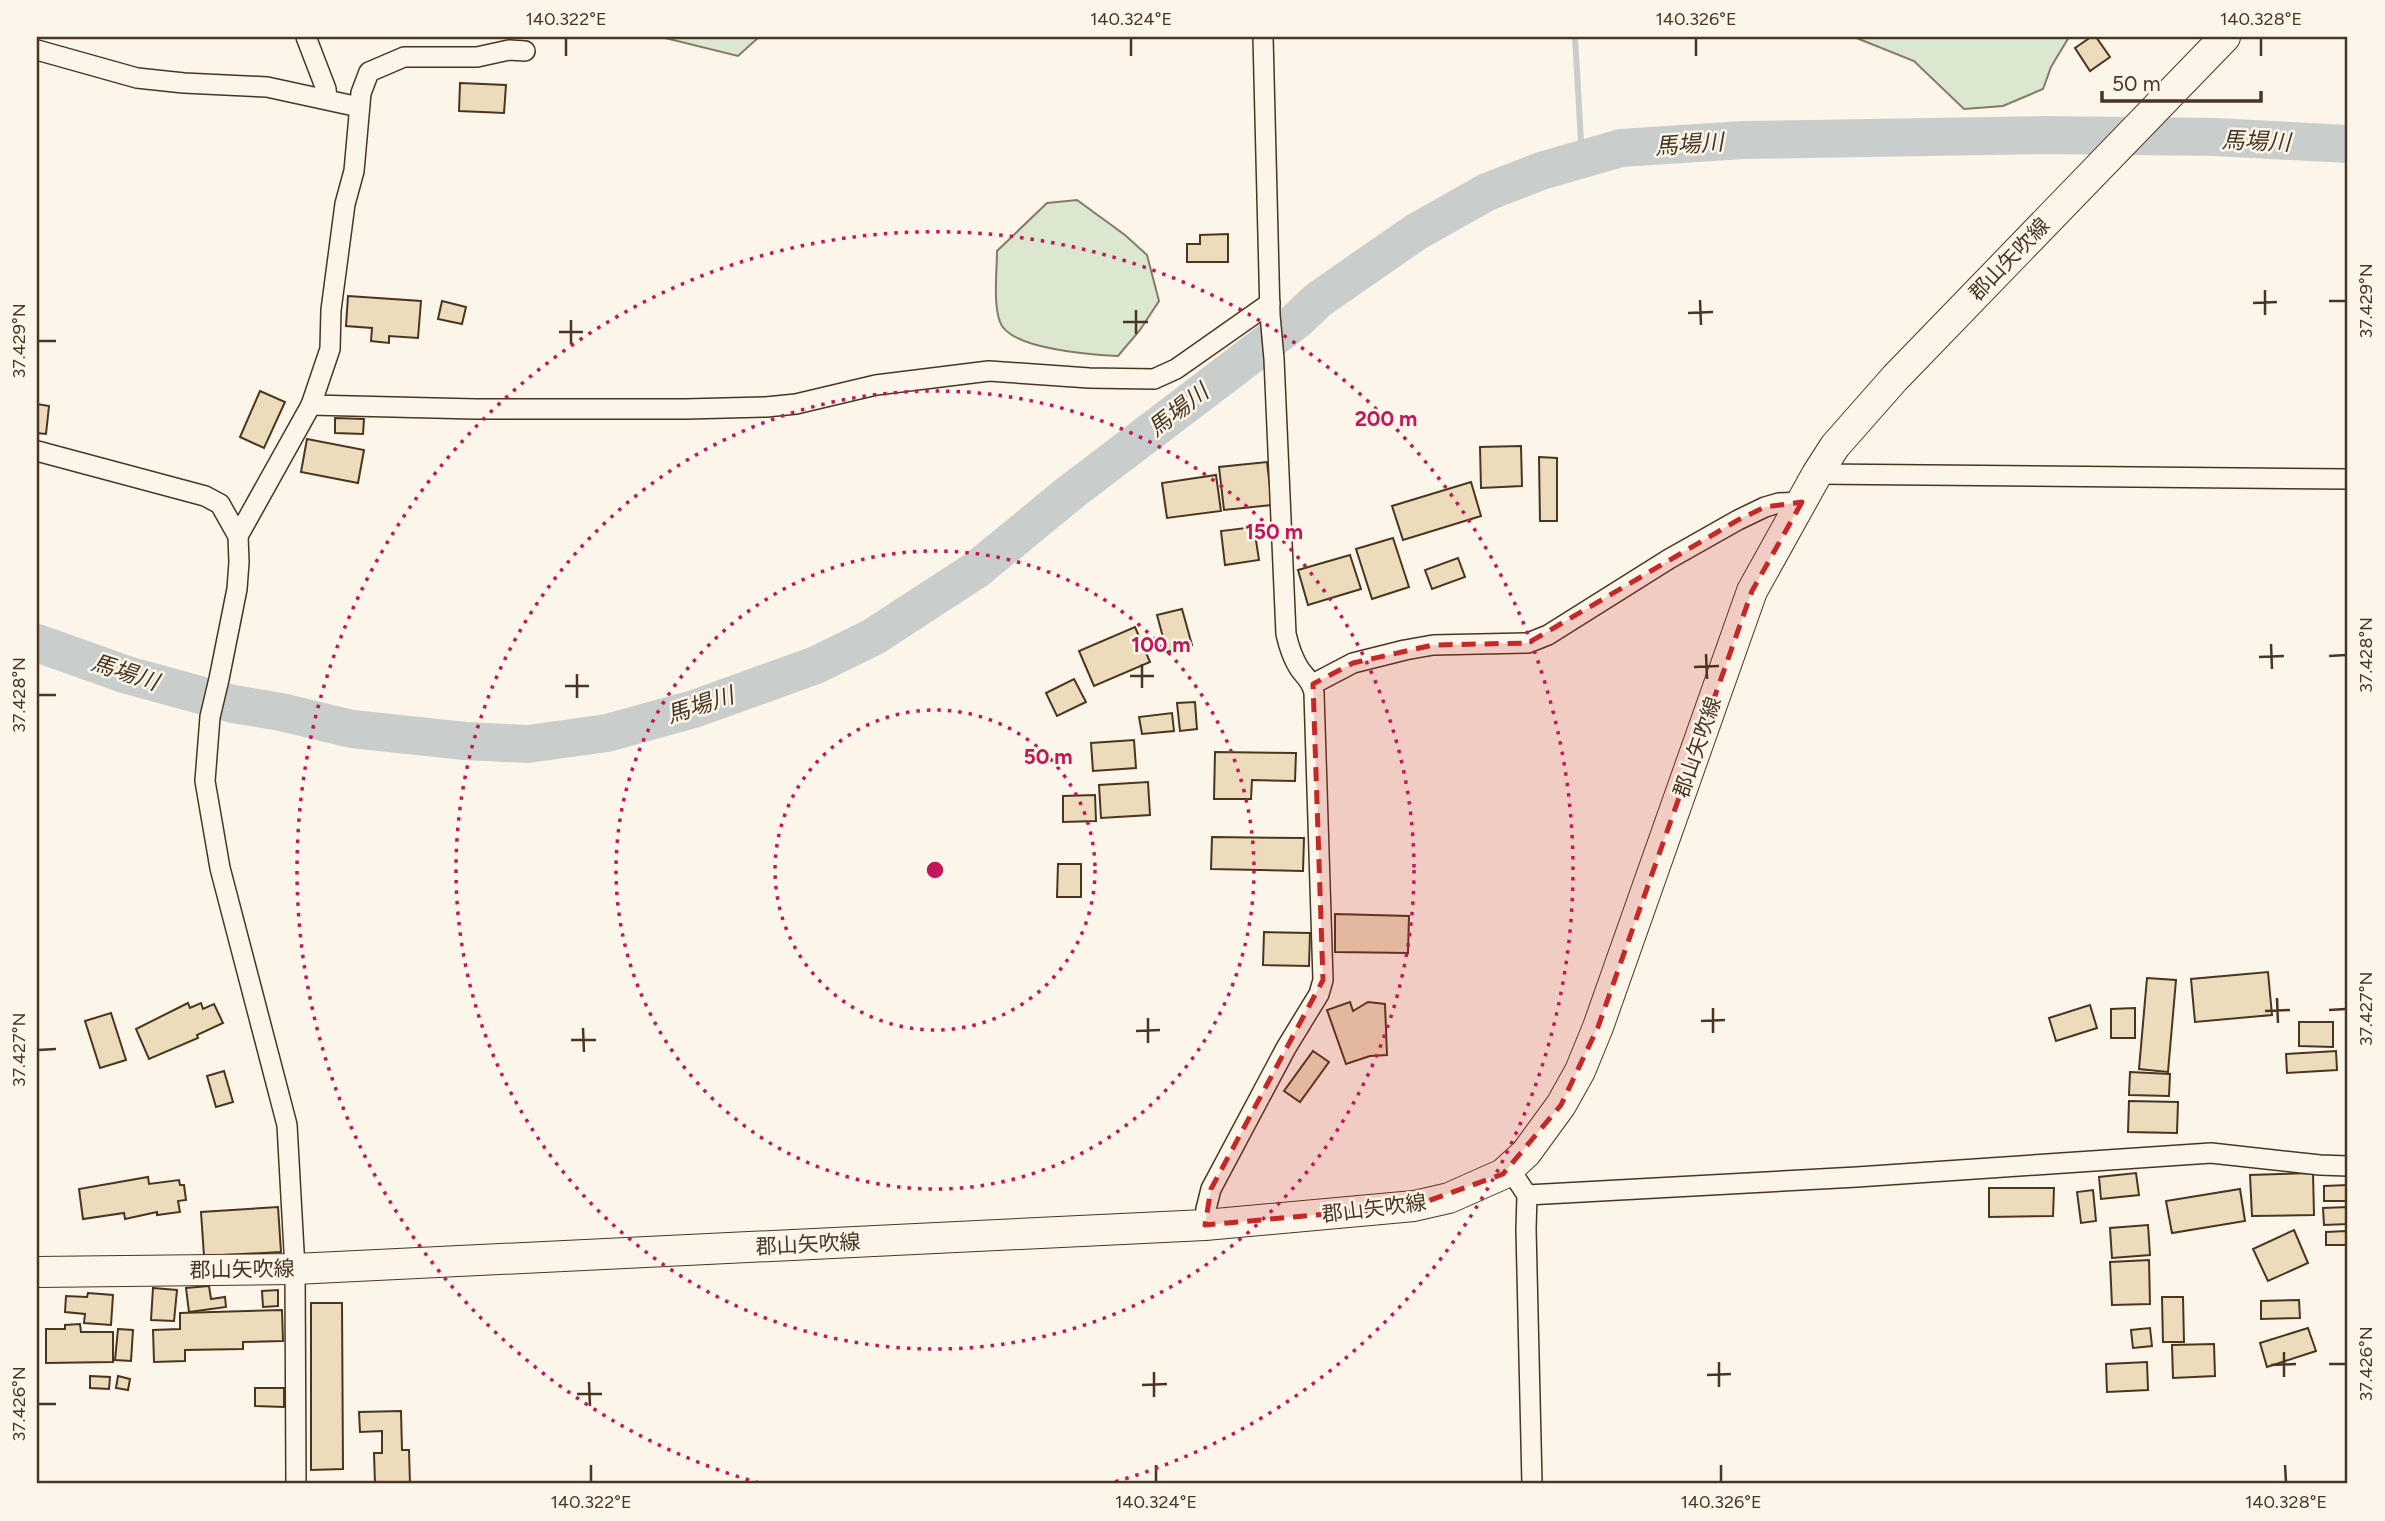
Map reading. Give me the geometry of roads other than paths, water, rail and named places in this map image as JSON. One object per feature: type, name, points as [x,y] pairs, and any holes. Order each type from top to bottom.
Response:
[{"type":"main road","name":"郡山矢吹線","points":[[37,1272],[295,1269],[1205,1225],[1414,1206],[1449,1198],[1503,1174],[1526,1153],[1562,1105],[1580,1071],[1598,1027],[1752,591],[1817,474],[1835,446],[1895,378],[2225,37]]},
{"type":"street","points":[[306,37],[326,89],[327,99]]},
{"type":"street","points":[[1205,1225],[1211,1189],[1286,1048],[1319,994],[1323,980],[1313,684],[1291,654],[1286,634],[1270,309],[1263,37]]},
{"type":"street","points":[[238,536],[311,405],[330,349],[331,310],[345,204],[354,171],[361,93],[369,72],[404,57],[477,57],[517,46]]},
{"type":"street","points":[[37,50],[137,78],[267,87],[359,107]]},
{"type":"street","points":[[311,405],[475,409],[740,407],[796,404],[876,385],[989,371],[1089,378],[1154,379],[1176,369],[1270,309]]},
{"type":"street","points":[[37,451],[205,496],[220,504],[238,536],[237,589],[210,717],[205,781],[235,929],[287,1125],[295,1269],[296,1484]]},
{"type":"street","points":[[1817,474],[2348,479]]},
{"type":"street","points":[[1313,684],[1353,663],[1433,645],[1528,643],[1548,635],[1738,520],[1779,503],[1802,502]]},
{"type":"street","points":[[1527,1195],[1843,1178],[2211,1153],[2348,1166]]},
{"type":"street","points":[[1509,1168],[1527,1195],[1525,1229],[1532,1484]]},
{"type":"waterway","points":[[1575,37],[1582,159]]},
{"type":"waterway","name":"馬場川","points":[[37,643],[127,675],[233,704],[352,729],[465,741],[528,744],[607,733],[694,709],[816,665],[873,637],[976,570],[1071,492],[1297,320],[1318,300],[1416,232],[1487,192],[1541,171],[1621,148],[1743,140],[2046,135],[2214,137],[2348,144]]}]
